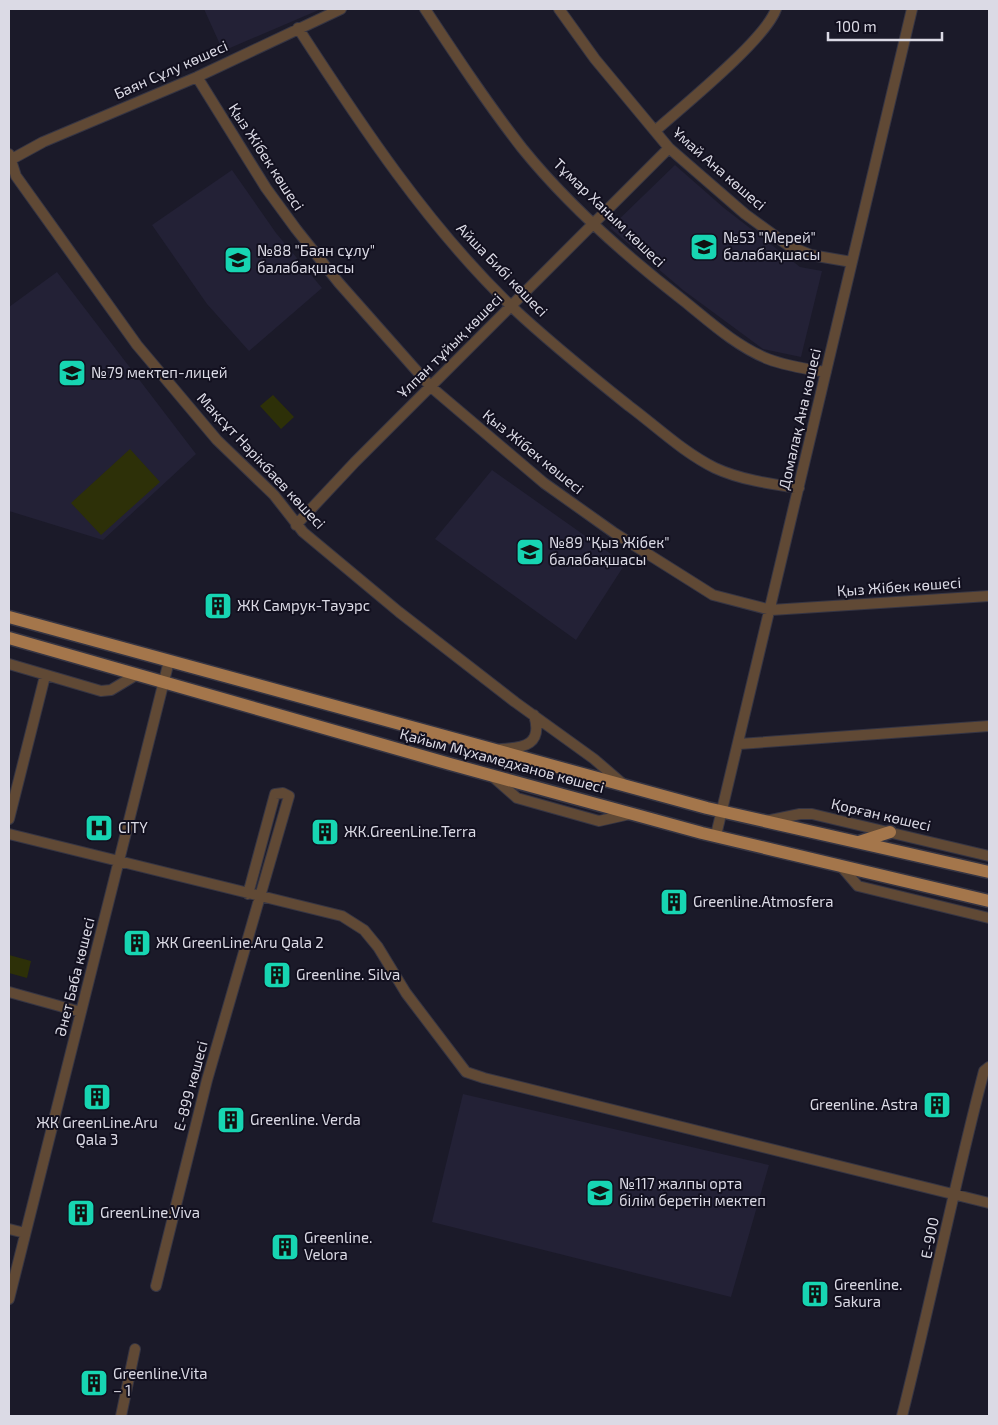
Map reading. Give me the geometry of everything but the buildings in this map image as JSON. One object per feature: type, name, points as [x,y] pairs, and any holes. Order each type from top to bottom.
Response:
[{"type":"main road","name":"Қайым Мұхамедханов көшесі","points":[[9,617],[722,812],[989,872]]},
{"type":"main road","name":"Қайым Мұхамедханов көшесі","points":[[9,638],[491,776],[632,814],[989,901]]},
{"type":"main road","points":[[856,842],[890,832]]},
{"type":"street","name":"Баян Сұлу көшесі","points":[[10,156],[197,77],[341,9]]},
{"type":"street","name":"Тұмар Ханым көшесі","points":[[424,9],[484,98],[523,149],[595,224],[655,279],[746,348],[786,365],[826,372]]},
{"type":"street","name":"Ұмай Ана көшесі","points":[[559,9],[595,59],[669,148],[745,214],[789,246],[811,255],[852,262]]},
{"type":"street","points":[[655,131],[750,45],[764,29],[776,9]]},
{"type":"street","name":"Домалақ Ана көшесі","points":[[716,836],[912,9]]},
{"type":"street","name":"Айша Бибі көшесі","points":[[298,28],[367,132],[432,218],[511,306],[597,380],[686,450],[714,468],[741,477],[799,488]]},
{"type":"street","name":"Қыз Жібек көшесі","points":[[197,77],[266,188],[296,229],[338,283],[431,387],[544,483],[613,532],[713,595],[771,610],[989,596]]},
{"type":"street","name":"Ұлпан тұйық көшесі","points":[[296,525],[355,462],[669,148]]},
{"type":"street","name":"Мақсұт Нәрікбаев көшесі","points":[[10,156],[16,176],[137,345],[217,440],[274,496],[296,525],[399,612],[594,759],[625,786]]},
{"type":"street","name":"Әнет Баба көшесі","points":[[9,1300],[169,662]]},
{"type":"street","points":[[9,664],[101,691],[111,690],[136,675]]},
{"type":"street","points":[[9,819],[45,676]]},
{"type":"street","points":[[490,750],[524,748],[534,739],[538,727],[534,715]]},
{"type":"street","points":[[739,744],[989,726]]},
{"type":"street","name":"Е-899 көшесі","points":[[156,1286],[207,1080],[289,796],[283,792],[275,794],[243,893]]},
{"type":"street","name":"Қорған көшесі","points":[[764,822],[800,814],[812,814],[989,856]]},
{"type":"street","points":[[9,834],[342,916],[364,930],[378,947],[406,993],[466,1072],[989,1203]]},
{"type":"street","points":[[840,865],[858,886],[989,918]]},
{"type":"street","points":[[9,992],[81,1012]]},
{"type":"street","name":"E-900","points":[[902,1416],[984,1071],[989,1067]]},
{"type":"street","points":[[9,1229],[25,1233]]},
{"type":"street","points":[[121,1416],[135,1349]]},
{"type":"shaded area","points":[[204,9],[321,9],[223,51]]},
{"type":"shaded area","name":"№53 \"Мерей\" балабақшасы","points":[[675,165],[724,208],[800,267],[822,271],[801,357],[763,349],[683,290],[610,228]]},
{"type":"shaded area","name":"№88 \"Баян сұлу\" балабақшасы","points":[[232,170],[276,233],[322,288],[249,351],[207,304],[152,225]]},
{"type":"shaded area","name":"№79 мектеп-лицей","points":[[57,272],[196,454],[103,540],[9,511],[9,307]]},
{"type":"shaded area","name":"№89 \"Қыз Жібек\" балабақшасы","points":[[492,470],[625,564],[576,640],[435,539]]},
{"type":"shaded area","name":"№117 жалпы орта білім беретін мектеп","points":[[463,1094],[769,1165],[731,1297],[432,1222]]},
{"type":"green space","points":[[273,395],[294,417],[281,429],[260,406]]},
{"type":"green space","points":[[130,449],[160,482],[101,535],[71,503]]},
{"type":"green space","points":[[9,955],[31,961],[27,978],[9,973]]},
{"type":"place","name":"№53 \"Мерей\" балабақшасы","points":[[704,247]]},
{"type":"place","name":"№88 \"Баян сұлу\" балабақшасы","points":[[238,260]]},
{"type":"place","name":"№79 мектеп-лицей","points":[[72,373]]},
{"type":"place","name":"№89 \"Қыз Жібек\" балабақшасы","points":[[530,552]]},
{"type":"place","name":"ЖК Самрук-Тауэрс","points":[[218,606]]},
{"type":"place","name":"CITY","points":[[99,828]]},
{"type":"place","name":"ЖК.GreenLine.Terra","points":[[325,832]]},
{"type":"place","name":"Greenline.Atmosfera","points":[[674,902]]},
{"type":"place","name":"ЖК GreenLine.Aru Qala 2","points":[[137,943]]},
{"type":"place","name":"Greenline. Silva","points":[[277,975]]},
{"type":"place","name":"ЖК GreenLine.Aru Qala 3","points":[[97,1097]]},
{"type":"place","name":"Greenline. Astra","points":[[937,1105]]},
{"type":"place","name":"Greenline. Verda","points":[[231,1120]]},
{"type":"place","name":"№117 жалпы орта білім беретін мектеп","points":[[600,1193]]},
{"type":"place","name":"GreenLine.Viva","points":[[81,1213]]},
{"type":"place","name":"Greenline. Velora","points":[[285,1247]]},
{"type":"place","name":"Greenline. Sakura","points":[[815,1294]]},
{"type":"place","name":"Greenline.Vita – 1","points":[[94,1383]]}]
